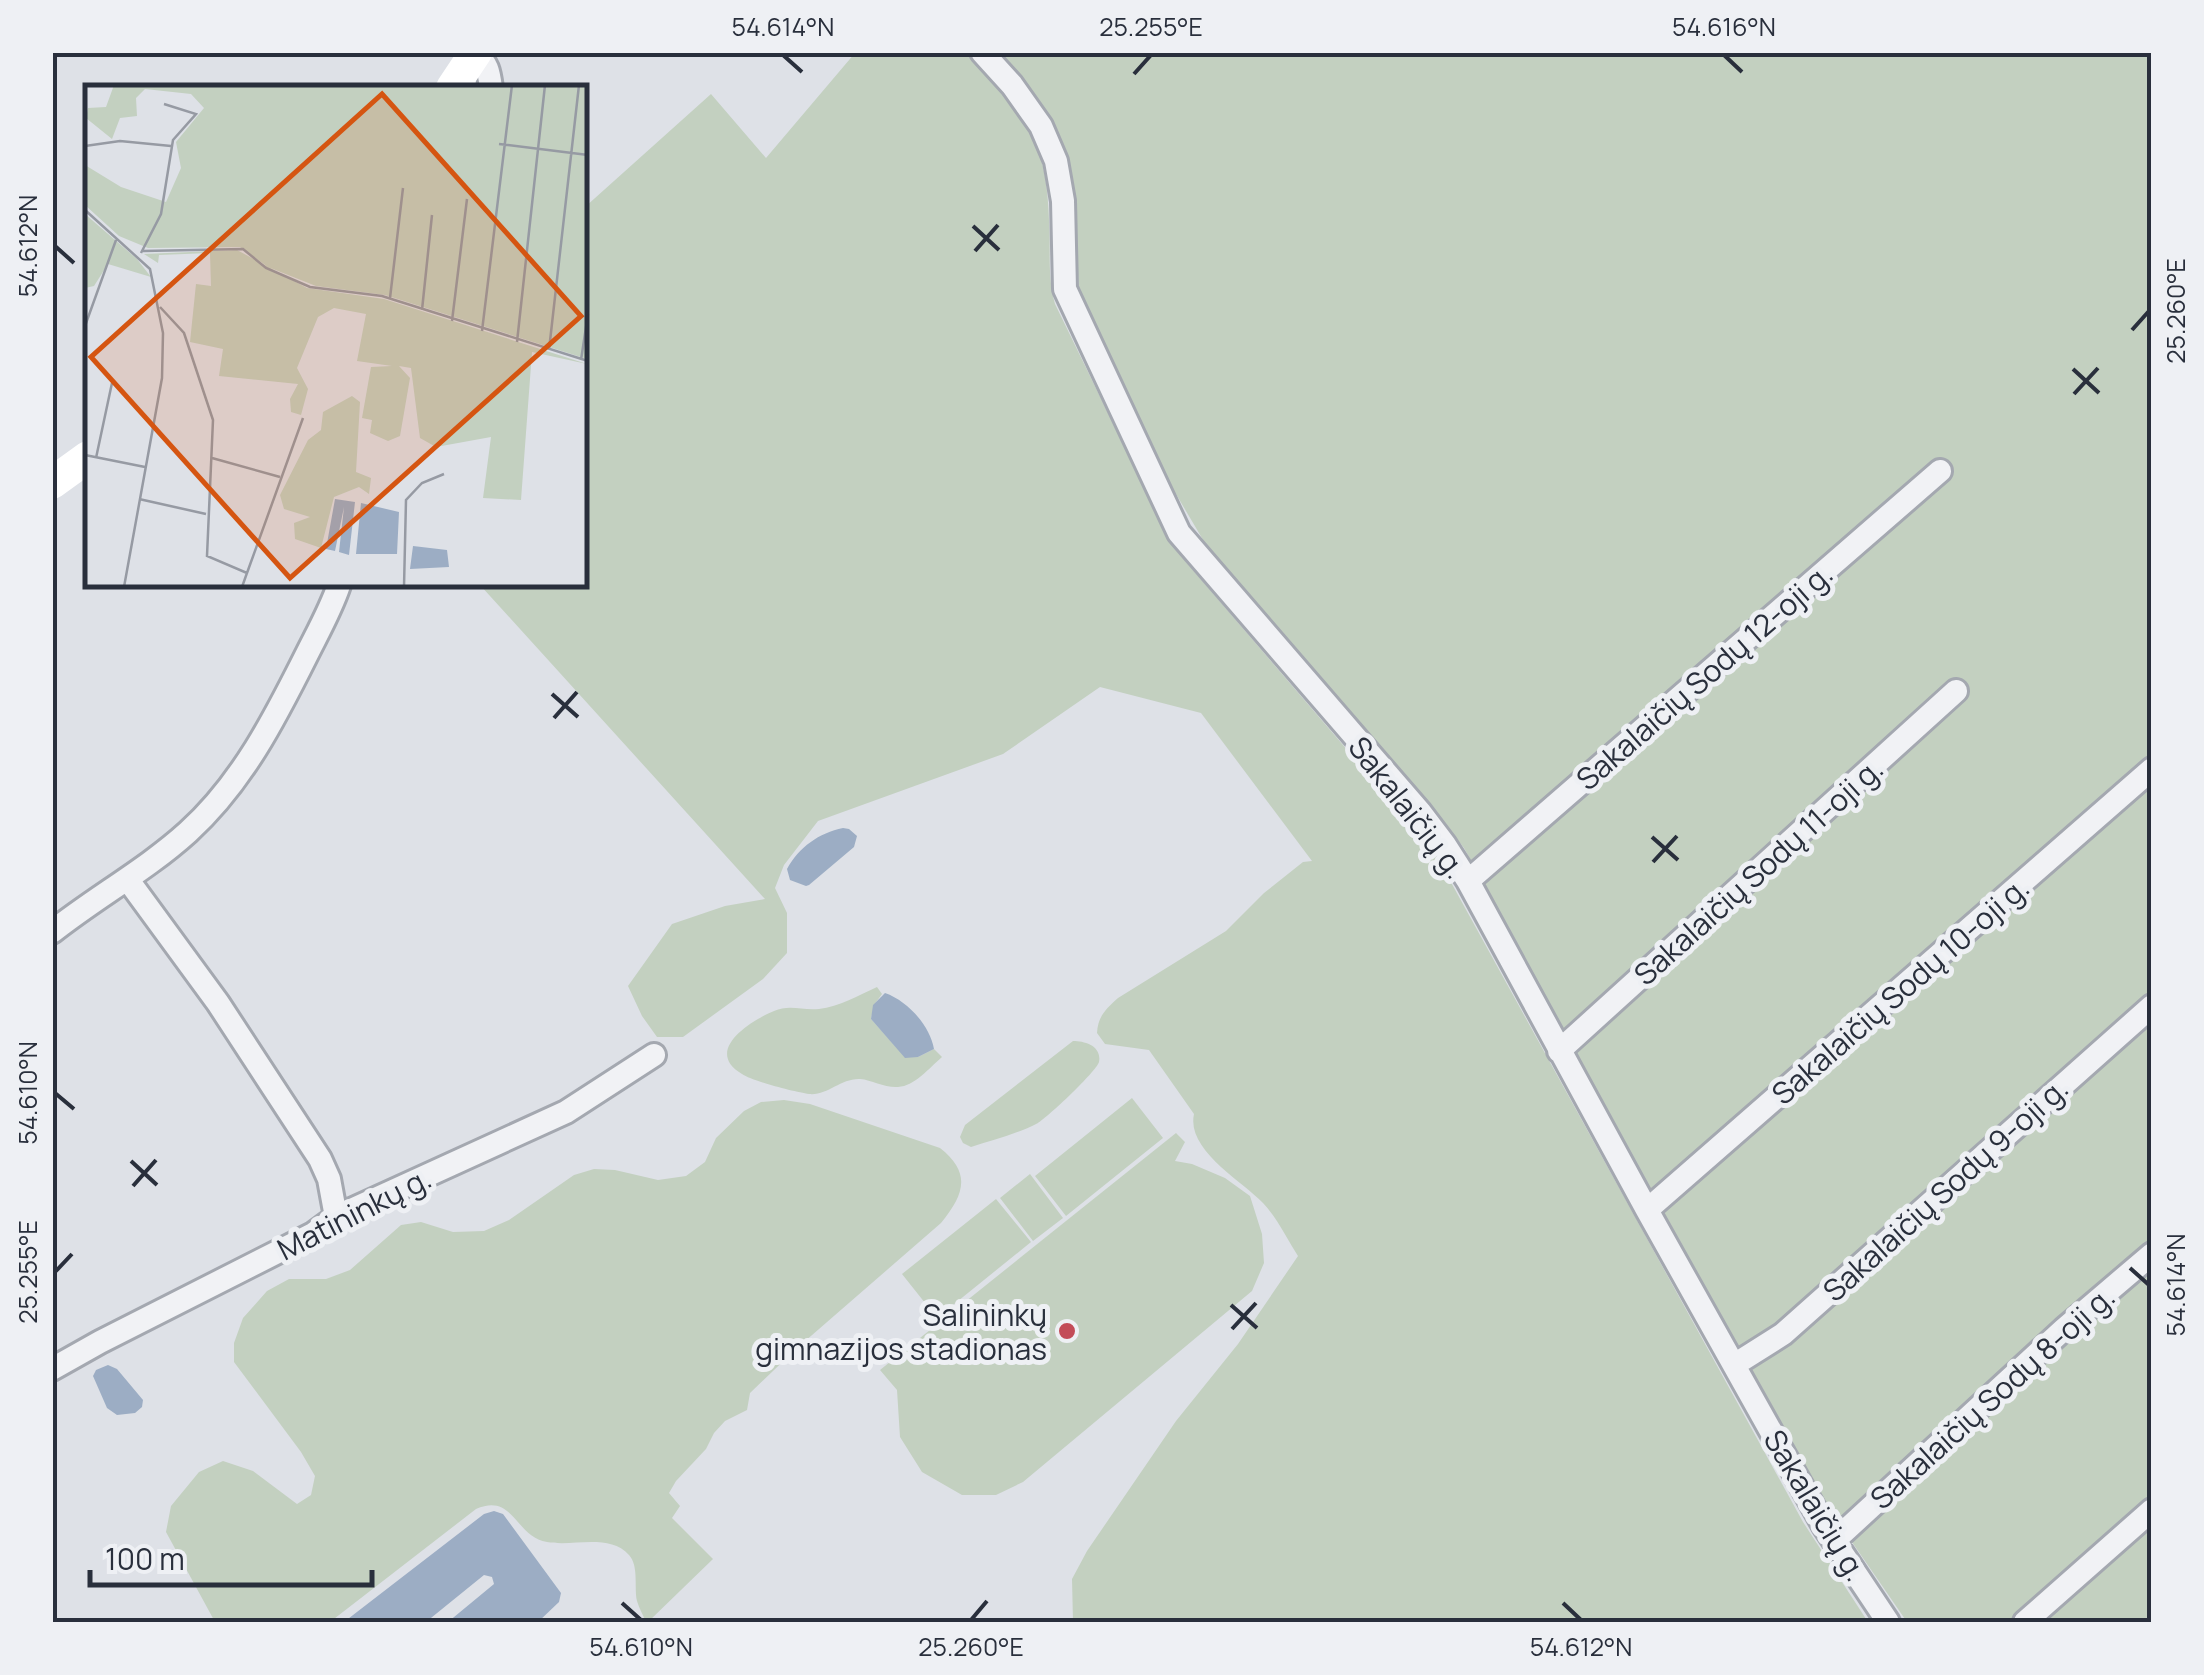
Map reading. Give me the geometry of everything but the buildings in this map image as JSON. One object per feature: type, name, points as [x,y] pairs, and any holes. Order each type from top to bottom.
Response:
[{"type":"main road","points":[[454,85],[476,53]]},
{"type":"main road","points":[[52,483],[85,459]]},
{"type":"street","name":"Sakalaičių g.","points":[[982,52],[1012,84],[1041,126],[1056,160],[1062,201],[1064,289],[1179,533],[1445,845],[1834,1541],[1888,1622]]},
{"type":"street","points":[[476,53],[488,68],[491,85]]},
{"type":"street","name":"Sakalaičių Sodų 12-oji g.","points":[[1468,881],[1940,471]]},
{"type":"street","points":[[52,932],[128,880],[189,831],[235,780],[270,727],[339,588]]},
{"type":"street","name":"Sakalaičių Sodų 11-oji g.","points":[[1559,1051],[1956,691]]},
{"type":"street","name":"Sakalaičių Sodų 10-oji g.","points":[[1646,1210],[2152,769]]},
{"type":"street","points":[[128,880],[218,1003],[320,1159],[336,1216]]},
{"type":"street","name":"Sakalaičių Sodų 9-oji g.","points":[[1734,1365],[1783,1334],[2152,1006]]},
{"type":"street","name":"Matininkų g.","points":[[52,1370],[313,1234],[336,1216],[566,1112],[654,1055]]},
{"type":"street","name":"Sakalaičių Sodų 8-oji g.","points":[[1834,1541],[2064,1328],[2152,1254]]},
{"type":"street","points":[[2026,1622],[2152,1510]]},
{"type":"green space","points":[[855,53],[965,53],[1019,114],[1037,147],[1045,177],[1055,304],[1162,524],[1186,562],[1428,844],[1803,1522],[1868,1622],[1073,1622],[1072,1579],[1087,1551],[1176,1421],[1238,1344],[1298,1256],[1263,1203],[1218,1164],[1198,1140],[1194,1114],[1149,1050],[1105,1044],[1097,1033],[1099,1022],[1118,998],[1226,931],[1264,893],[1303,862],[1312,861],[1201,713],[1100,687],[1003,754],[818,821],[784,865],[775,888],[787,913],[787,953],[763,979],[683,1037],[657,1037],[628,986],[672,924],[725,906],[765,899],[483,588],[588,588],[588,204],[711,94],[766,158]]},
{"type":"green space","points":[[1000,53],[2151,53],[2151,1622],[1907,1622],[1832,1513],[1464,848],[1427,800],[1209,550],[1173,489],[1085,309],[1079,290],[1072,179],[1065,149],[1039,103]]},
{"type":"green space","points":[[877,987],[882,994],[871,1019],[905,1057],[918,1057],[934,1049],[942,1057],[910,1083],[893,1087],[853,1079],[809,1094],[755,1080],[731,1065],[727,1056],[734,1038],[764,1016],[786,1008],[826,1008]]},
{"type":"green space","points":[[1073,1041],[1095,1048],[1099,1062],[1061,1104],[1038,1123],[1022,1130],[971,1147],[963,1143],[960,1137],[965,1125]]},
{"type":"green space","points":[[1132,1098],[1163,1138],[1066,1216],[1035,1176]]},
{"type":"green space","points":[[761,1102],[810,1104],[940,1148],[957,1166],[959,1194],[941,1223],[750,1393],[747,1410],[725,1421],[676,1481],[669,1493],[680,1506],[672,1518],[713,1559],[648,1622],[637,1601],[632,1560],[621,1548],[601,1543],[547,1542],[528,1532],[507,1511],[489,1505],[476,1509],[330,1622],[215,1622],[166,1532],[171,1506],[199,1472],[223,1461],[253,1471],[297,1504],[311,1495],[315,1476],[234,1362],[234,1343],[243,1318],[267,1291],[289,1279],[326,1279],[350,1270],[401,1225],[421,1222],[453,1232],[484,1231],[509,1220],[574,1175],[594,1169],[658,1180],[686,1176],[705,1162],[716,1138],[744,1111]]},
{"type":"green space","name":"Salininkų gimnazijos stadionas","points":[[1176,1133],[1185,1142],[1175,1161],[1225,1178],[1250,1196],[1262,1234],[1264,1263],[1252,1291],[1023,1482],[996,1495],[962,1495],[922,1472],[900,1437],[897,1390],[880,1370]]},
{"type":"green space","points":[[1030,1174],[1063,1218],[1033,1241],[1000,1198]]},
{"type":"green space","points":[[996,1199],[1031,1242],[937,1318],[902,1274]]},
{"type":"water","points":[[843,828],[857,836],[854,847],[809,885],[790,880],[787,869],[804,848],[818,837]]},
{"type":"water","points":[[885,993],[917,1015],[934,1049],[905,1058],[871,1019],[873,1005]]},
{"type":"water","points":[[108,1365],[117,1369],[143,1400],[135,1413],[117,1415],[107,1408],[93,1376],[96,1370]]},
{"type":"water","points":[[484,1514],[503,1514],[561,1593],[559,1602],[538,1622],[448,1622],[494,1584],[492,1577],[484,1575],[426,1622],[344,1622]]},
{"type":"place","name":"Salininkų gimnazijos stadionas","points":[[1067,1331]]}]
